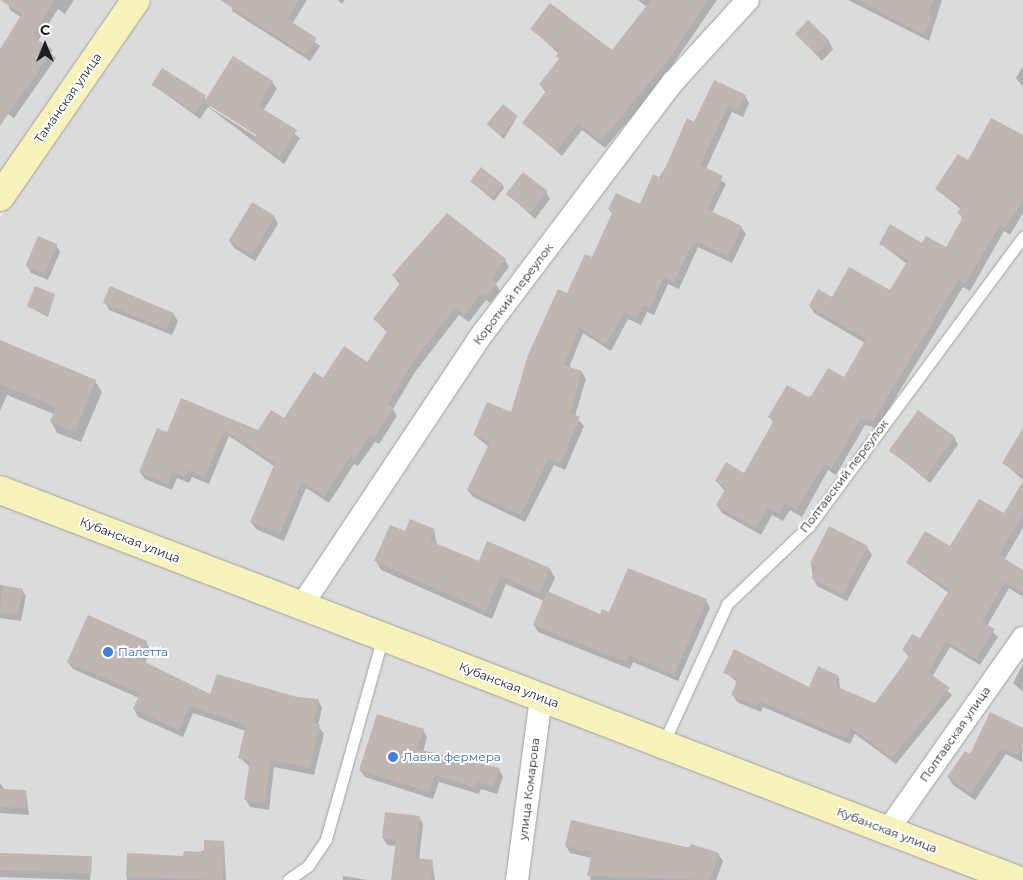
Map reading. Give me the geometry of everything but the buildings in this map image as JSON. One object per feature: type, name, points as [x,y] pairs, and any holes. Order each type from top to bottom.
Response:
[{"type":"street","name":"Таманская улица","points":[[0,197],[136,0]]},
{"type":"street","name":"Короткий переулок","points":[[302,605],[483,333],[673,82],[748,0]]},
{"type":"street","name":"Кубанская улица","points":[[0,490],[1017,880]]},
{"type":"street","name":"Полтавская улица","points":[[888,830],[1023,638]]},
{"type":"street","name":"улица Комарова","points":[[517,880],[541,697]]},
{"type":"lane","name":"Полтавский переулок","points":[[663,744],[727,604],[809,526],[1023,237]]},
{"type":"lane","points":[[288,880],[308,866],[326,839],[382,636]]},
{"type":"shaded area","points":[[0,0],[118,0],[0,174]]},
{"type":"shaded area","points":[[153,0],[1023,0],[1023,872],[0,474],[0,218]]},
{"type":"shaded area","points":[[0,503],[980,880],[0,880]]},
{"type":"place","name":"Палетта","points":[[108,652]]},
{"type":"place","name":"Лавка фермера","points":[[393,757]]}]
